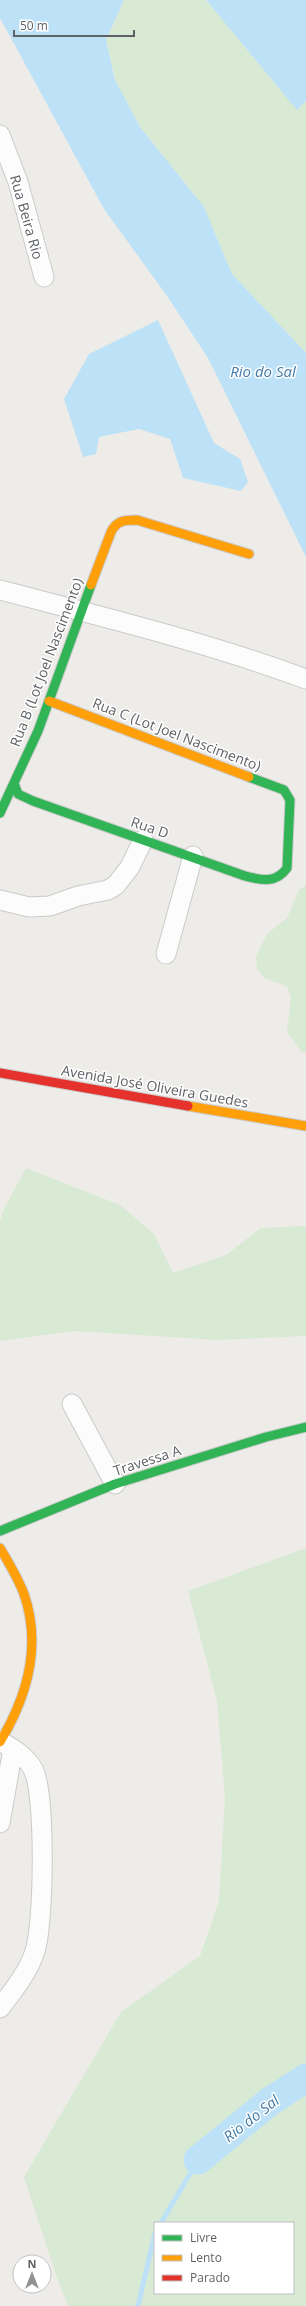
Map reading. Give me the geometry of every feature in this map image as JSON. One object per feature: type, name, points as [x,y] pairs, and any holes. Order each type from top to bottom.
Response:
[{"type":"street","name":"Rua Beira Rio","points":[[0,135],[18,182],[44,277]]},
{"type":"street","name":"Rua B (Lot Joel Nascimento)","points":[[0,812],[15,786],[49,701],[80,611],[113,528],[119,521],[137,520],[249,554]]},
{"type":"street","points":[[0,590],[176,636],[241,655],[306,678]]},
{"type":"street","name":"Rua C (Lot Joel Nascimento)","points":[[49,701],[280,789],[286,793],[290,800],[288,862],[282,877]]},
{"type":"street","name":"Rua D","points":[[15,786],[18,794],[33,801],[142,840],[193,856],[260,880],[272,880],[282,877]]},
{"type":"street","points":[[0,900],[29,907],[50,906],[78,896],[108,890],[116,885],[130,867],[142,840]]},
{"type":"street","points":[[166,954],[193,856]]},
{"type":"street","name":"Avenida José Oliveira Guedes","points":[[0,1073],[306,1126]]},
{"type":"street","points":[[72,1404],[115,1484]]},
{"type":"street","name":"Travessa A","points":[[0,1532],[115,1484],[266,1437],[306,1427]]},
{"type":"street","points":[[0,1548],[24,1594],[32,1642],[29,1681],[4,1744],[0,1823]]},
{"type":"street","points":[[0,2008],[30,1963],[35,1951],[38,1939],[41,1890],[40,1792],[30,1764],[4,1744]]},
{"type":"green space","points":[[124,0],[206,0],[297,110],[306,101],[306,353],[232,274],[204,207],[140,127],[115,80],[106,40]]},
{"type":"green space","points":[[306,885],[306,1052],[302,1052],[287,1032],[291,997],[287,986],[264,978],[257,969],[256,957],[267,934],[287,918],[299,890]]},
{"type":"green space","points":[[26,1168],[120,1205],[154,1234],[173,1273],[226,1255],[261,1228],[306,1226],[306,1336],[218,1340],[74,1331],[0,1341],[0,1222],[3,1211]]},
{"type":"green space","points":[[306,1548],[306,2306],[68,2306],[52,2263],[52,2254],[49,2254],[24,2177],[121,2012],[200,1956],[219,1901],[225,1796],[217,1700],[188,1591]]},
{"type":"water","name":"Rio do Sal","points":[[0,0],[124,0],[106,40],[115,80],[140,127],[204,207],[232,274],[306,353],[306,557],[208,358],[167,296],[104,209],[0,18]]},
{"type":"water","points":[[206,0],[306,0],[306,101],[297,110]]},
{"type":"water","points":[[158,320],[214,443],[240,459],[248,482],[241,491],[183,478],[170,439],[139,429],[99,437],[96,454],[83,457],[64,399],[89,354]]},
{"type":"waterway","name":"Rio do Sal","points":[[198,2160],[269,2102],[306,2078]]},
{"type":"waterway","points":[[162,2222],[198,2160]]},
{"type":"waterway","points":[[138,2306],[154,2237]]},
{"type":"traffic: fast","points":[[0,813],[38,731],[91,585]]},
{"type":"traffic: fast","points":[[15,786],[18,794],[33,801],[245,876],[257,879],[273,879],[278,877],[287,868],[290,800],[284,790],[249,777]]},
{"type":"traffic: fast","points":[[0,1531],[115,1484],[266,1437],[306,1427]]},
{"type":"traffic: slow","points":[[91,585],[113,528],[119,523],[125,521],[137,520],[249,554]]},
{"type":"traffic: slow","points":[[49,701],[249,777]]},
{"type":"traffic: slow","points":[[188,1106],[306,1126]]},
{"type":"traffic: slow","points":[[0,1548],[16,1576],[24,1594],[32,1633],[29,1671],[24,1689],[10,1725],[0,1742]]},
{"type":"traffic: jam","points":[[0,1073],[188,1106]]}]
